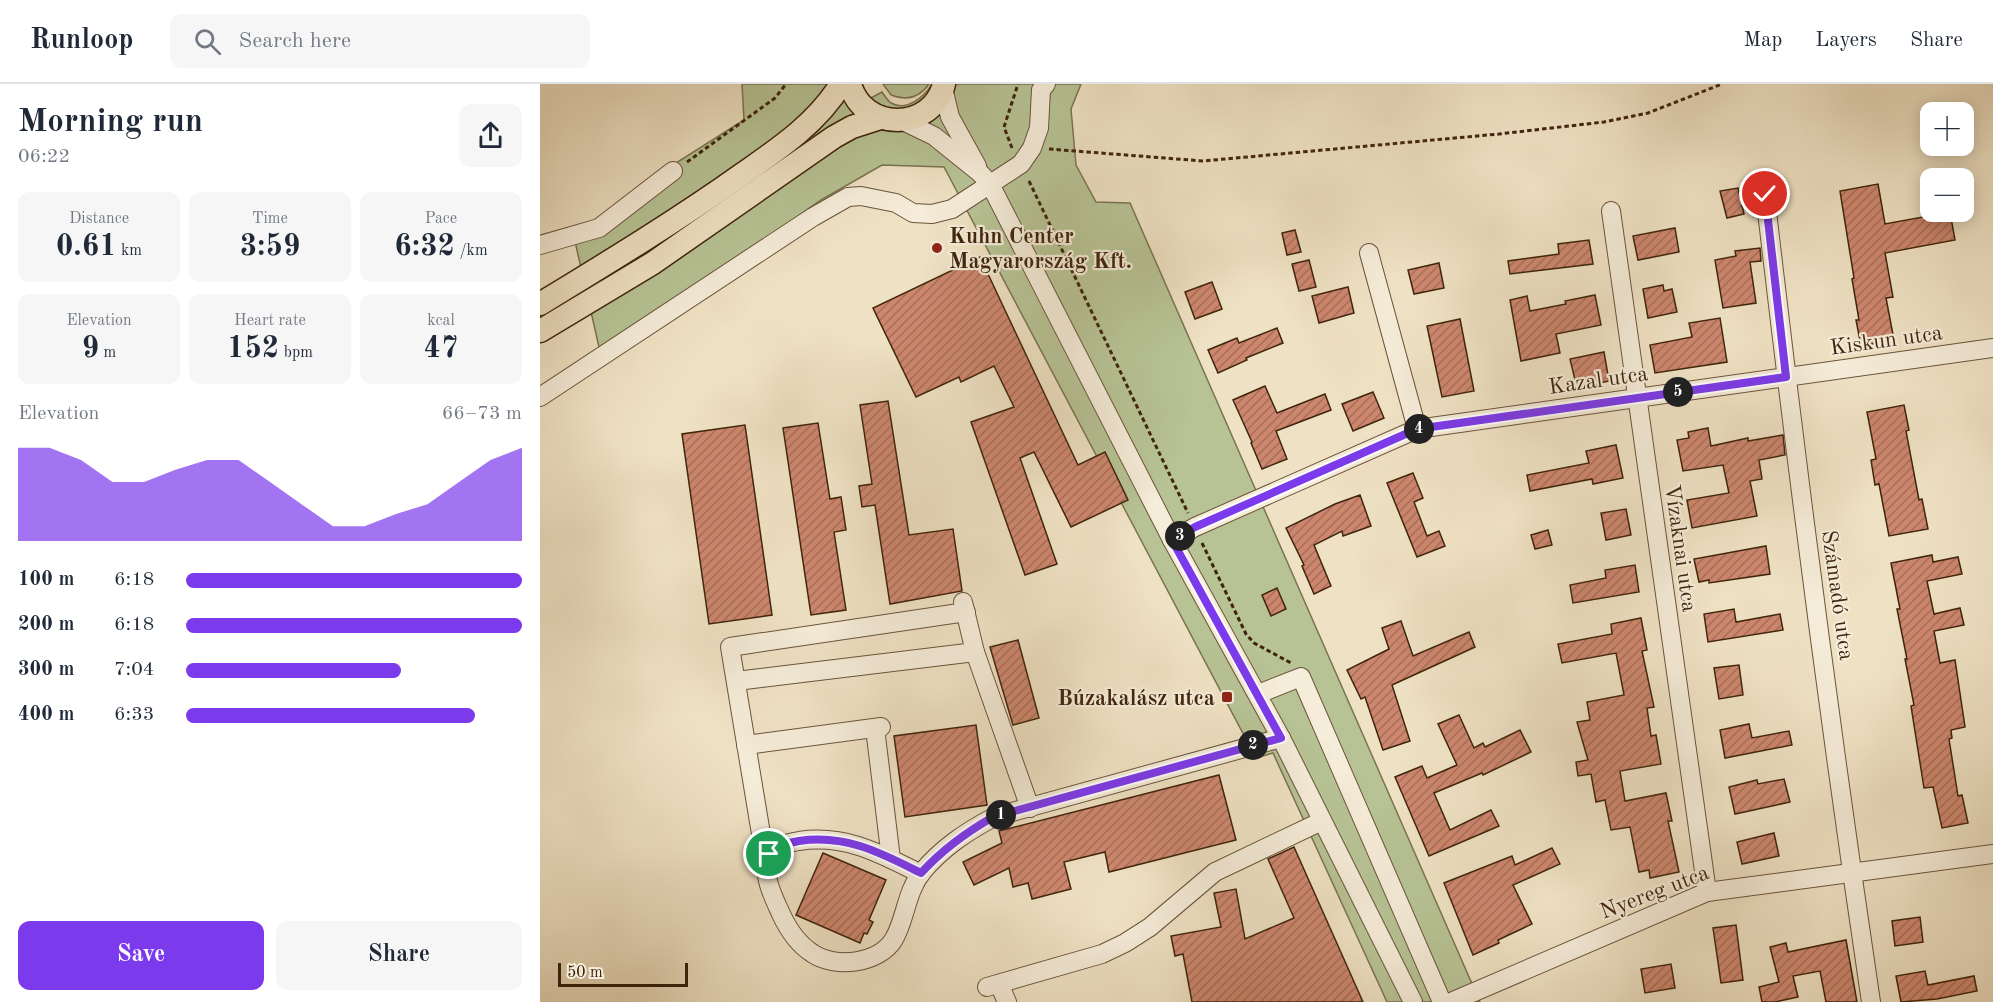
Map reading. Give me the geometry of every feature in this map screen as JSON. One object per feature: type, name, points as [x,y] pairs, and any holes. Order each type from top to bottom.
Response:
[{"type":"main road","points":[[540,304],[648,238],[777,149],[830,103],[841,84]]},
{"type":"main road","points":[[850,84],[859,103],[865,109],[880,118],[903,121],[928,110],[940,97],[944,86]]},
{"type":"main road","points":[[540,331],[653,263],[834,137],[852,127],[880,118]]},
{"type":"street","points":[[540,397],[813,216],[848,197],[872,197],[896,203],[913,213],[932,214],[952,209],[985,178],[1021,164],[1032,148],[1039,128],[1041,90],[1046,84]]},
{"type":"street","points":[[944,86],[950,117],[985,178],[1172,540],[1258,694],[1413,1002]]},
{"type":"street","points":[[903,121],[934,136],[985,178]]},
{"type":"street","points":[[540,245],[599,228],[673,171]]},
{"type":"street","name":"Számadó utca","points":[[1765,194],[1786,377],[1871,1002]]},
{"type":"street","name":"Vízaknai utca","points":[[1611,211],[1707,891]]},
{"type":"street","points":[[1369,253],[1417,429]]},
{"type":"street","name":"Kiskun utca","points":[[1786,377],[1993,348]]},
{"type":"street","name":"Kazal utca","points":[[1172,540],[1195,527],[1417,429],[1786,377]]},
{"type":"street","points":[[1030,808],[975,652],[965,607],[730,647],[770,888],[793,934],[814,955],[841,961],[866,960],[888,947],[895,938],[913,885],[921,873],[938,855],[971,829],[993,817],[1030,808],[1281,738]]},
{"type":"street","points":[[736,681],[975,652]]},
{"type":"street","points":[[1258,694],[1301,677],[1442,1002]]},
{"type":"street","points":[[746,745],[878,728],[891,859]]},
{"type":"street","points":[[1007,1002],[993,986],[1102,954],[1125,943],[1150,927],[1215,872],[1322,821]]},
{"type":"street","points":[[766,864],[769,854],[776,848],[793,842],[825,839],[849,842],[921,873]]},
{"type":"street","name":"Nyereg utca","points":[[1451,1002],[1707,891],[1993,854]]},
{"type":"path","points":[[673,171],[775,98],[786,84]]},
{"type":"path","points":[[1010,145],[1004,127],[1018,84]]},
{"type":"path","points":[[1032,148],[1203,161],[1452,138],[1604,122],[1648,113],[1722,84]]},
{"type":"path","points":[[1021,164],[1246,634],[1254,643],[1291,663],[1301,677]]},
{"type":"green space","points":[[742,84],[862,84],[869,99],[882,92],[891,103],[903,106],[920,98],[932,84],[1081,84],[1071,109],[1076,165],[1096,202],[1130,203],[1480,1002],[1387,1002],[1273,753],[1256,758],[944,167],[882,165],[821,200],[601,356],[574,237],[660,173],[744,120]]},
{"type":"green space","points":[[883,84],[929,84],[917,95],[902,98],[891,95]]},
{"type":"building","points":[[1878,184],[1885,224],[1920,218],[1920,222],[1952,222],[1955,240],[1885,253],[1893,297],[1886,298],[1894,340],[1861,346],[1856,320],[1859,320],[1852,279],[1854,278],[1840,191]]},
{"type":"building","points":[[1738,188],[1744,214],[1727,218],[1720,191]]},
{"type":"building","points":[[1675,228],[1679,252],[1638,260],[1633,236]]},
{"type":"building","points":[[1295,230],[1301,252],[1287,255],[1282,233]]},
{"type":"building","points":[[1589,240],[1593,264],[1510,274],[1508,261],[1559,254],[1558,244]]},
{"type":"building","points":[[1760,248],[1761,261],[1750,262],[1756,303],[1723,308],[1715,260],[1736,256],[1735,251]]},
{"type":"building","points":[[980,257],[1078,465],[1105,452],[1128,500],[1071,527],[1034,452],[1020,458],[1057,564],[1025,575],[971,422],[1014,407],[994,366],[961,382],[959,377],[916,397],[873,308]]},
{"type":"building","points":[[1309,260],[1316,287],[1299,291],[1292,264]]},
{"type":"building","points":[[1439,263],[1444,288],[1414,294],[1408,270]]},
{"type":"building","points":[[1212,282],[1222,309],[1195,319],[1185,292]]},
{"type":"building","points":[[1663,285],[1664,291],[1672,289],[1677,312],[1648,318],[1643,289]]},
{"type":"building","points":[[1348,287],[1354,313],[1319,323],[1312,296]]},
{"type":"building","points":[[1595,295],[1601,325],[1556,334],[1560,353],[1521,361],[1510,300],[1527,296],[1530,311],[1566,304],[1565,301]]},
{"type":"building","points":[[1720,318],[1727,362],[1655,373],[1650,345],[1692,337],[1689,323]]},
{"type":"building","points":[[1460,319],[1474,391],[1442,397],[1427,326]]},
{"type":"building","points":[[1277,328],[1283,343],[1246,358],[1247,360],[1218,373],[1208,350],[1237,338],[1239,343]]},
{"type":"building","points":[[1604,352],[1609,381],[1577,388],[1570,359]]},
{"type":"building","points":[[1265,386],[1277,413],[1325,394],[1331,410],[1276,431],[1287,459],[1262,469],[1233,400]]},
{"type":"building","points":[[1373,392],[1384,418],[1353,431],[1342,404]]},
{"type":"building","points":[[888,401],[909,535],[953,529],[962,591],[890,604],[875,505],[862,507],[859,486],[872,484],[860,405]]},
{"type":"building","points":[[1904,405],[1909,430],[1906,431],[1919,500],[1922,499],[1928,529],[1889,536],[1879,484],[1875,485],[1871,460],[1876,459],[1867,412]]},
{"type":"building","points":[[818,423],[830,499],[841,497],[846,530],[834,532],[846,610],[811,615],[783,428]]},
{"type":"building","points":[[745,425],[772,615],[709,624],[682,434]]},
{"type":"building","points":[[1708,428],[1711,446],[1748,438],[1748,441],[1783,435],[1785,455],[1759,460],[1762,479],[1750,481],[1757,516],[1692,528],[1687,500],[1729,493],[1723,465],[1683,471],[1677,440],[1689,438],[1688,432]]},
{"type":"building","points":[[1616,445],[1623,478],[1593,484],[1592,479],[1530,491],[1527,475],[1589,463],[1586,451]]},
{"type":"building","points":[[1413,473],[1423,498],[1414,502],[1427,536],[1439,531],[1445,546],[1417,557],[1387,483]]},
{"type":"building","points":[[1360,495],[1371,526],[1343,536],[1342,531],[1314,545],[1331,586],[1314,594],[1302,566],[1304,565],[1286,528],[1335,504]]},
{"type":"building","points":[[1626,509],[1631,535],[1606,540],[1601,513]]},
{"type":"building","points":[[1548,530],[1552,545],[1535,549],[1531,535]]},
{"type":"building","points":[[1766,546],[1770,574],[1709,583],[1709,580],[1699,582],[1694,559]]},
{"type":"building","points":[[1932,555],[1933,562],[1958,557],[1962,574],[1927,581],[1934,614],[1960,608],[1964,625],[1934,631],[1940,663],[1955,660],[1965,727],[1951,730],[1952,738],[1949,739],[1958,796],[1962,795],[1968,823],[1942,828],[1933,787],[1924,788],[1911,706],[1914,705],[1897,609],[1900,609],[1891,563]]},
{"type":"building","points":[[1635,565],[1639,592],[1573,603],[1570,585],[1606,578],[1605,570]]},
{"type":"building","points":[[1277,588],[1286,609],[1271,616],[1262,595]]},
{"type":"building","points":[[1734,609],[1736,622],[1780,614],[1783,630],[1708,642],[1704,614]]},
{"type":"building","points":[[1641,618],[1647,650],[1642,651],[1654,707],[1647,708],[1651,736],[1656,735],[1661,764],[1620,771],[1625,801],[1666,793],[1672,821],[1668,821],[1679,872],[1650,878],[1649,870],[1639,872],[1630,827],[1611,830],[1605,800],[1596,802],[1591,774],[1578,776],[1576,762],[1588,760],[1577,722],[1590,720],[1587,702],[1624,695],[1616,653],[1562,663],[1558,644],[1612,634],[1611,624]]},
{"type":"building","points":[[1401,621],[1413,656],[1469,632],[1475,647],[1392,685],[1410,741],[1383,750],[1365,697],[1361,699],[1347,670],[1389,649],[1382,628]]},
{"type":"building","points":[[1018,640],[1039,718],[1013,725],[990,647]]},
{"type":"building","points":[[1739,665],[1743,695],[1719,699],[1714,668]]},
{"type":"building","points":[[1459,715],[1474,748],[1483,743],[1485,747],[1520,730],[1531,752],[1483,775],[1482,773],[1434,793],[1450,830],[1491,810],[1499,826],[1429,856],[1395,777],[1422,766],[1427,778],[1457,765],[1438,724]]},
{"type":"building","points":[[1749,724],[1752,738],[1789,731],[1792,745],[1725,758],[1720,730]]},
{"type":"building","points":[[976,725],[987,805],[905,817],[894,736]]},
{"type":"building","points":[[1219,775],[1236,840],[1109,872],[1105,852],[1064,862],[1071,889],[1032,899],[1028,883],[1013,887],[1009,868],[974,885],[963,862],[1002,843],[999,831]]},
{"type":"building","points":[[1784,779],[1790,802],[1735,814],[1729,787],[1757,780],[1758,784]]},
{"type":"building","points":[[1774,833],[1779,856],[1742,864],[1737,842]]},
{"type":"building","points":[[1294,847],[1363,1002],[1192,1002],[1183,954],[1175,956],[1171,936],[1221,927],[1214,893],[1236,889],[1245,939],[1294,918],[1268,859]]},
{"type":"building","points":[[1552,848],[1560,864],[1513,885],[1532,924],[1473,955],[1444,883],[1512,856],[1515,865]]},
{"type":"building","points":[[823,853],[886,880],[869,920],[873,922],[867,934],[864,933],[860,943],[796,915]]},
{"type":"building","points":[[1920,917],[1923,942],[1895,946],[1892,921]]},
{"type":"building","points":[[1736,925],[1743,980],[1721,983],[1713,928]]},
{"type":"building","points":[[1846,940],[1857,1002],[1826,1002],[1820,971],[1793,976],[1798,997],[1762,1002],[1759,987],[1779,982],[1770,947],[1786,943],[1788,952]]},
{"type":"building","points":[[1671,964],[1675,988],[1645,993],[1641,969]]},
{"type":"building","points":[[1925,971],[1928,985],[1974,976],[1977,991],[1937,999],[1901,1002],[1896,976]]},
{"type":"place","name":"Kuhn Center Magyarország Kft.","points":[[937,248]]},
{"type":"place","name":"Búzakalász utca","points":[[1227,697]]},
{"type":"route","points":[[769,854],[784,844],[817,839],[836,839],[880,853],[921,873],[954,841],[993,817],[1281,738],[1172,540],[1195,527],[1417,429],[1786,377],[1765,194]]}]
